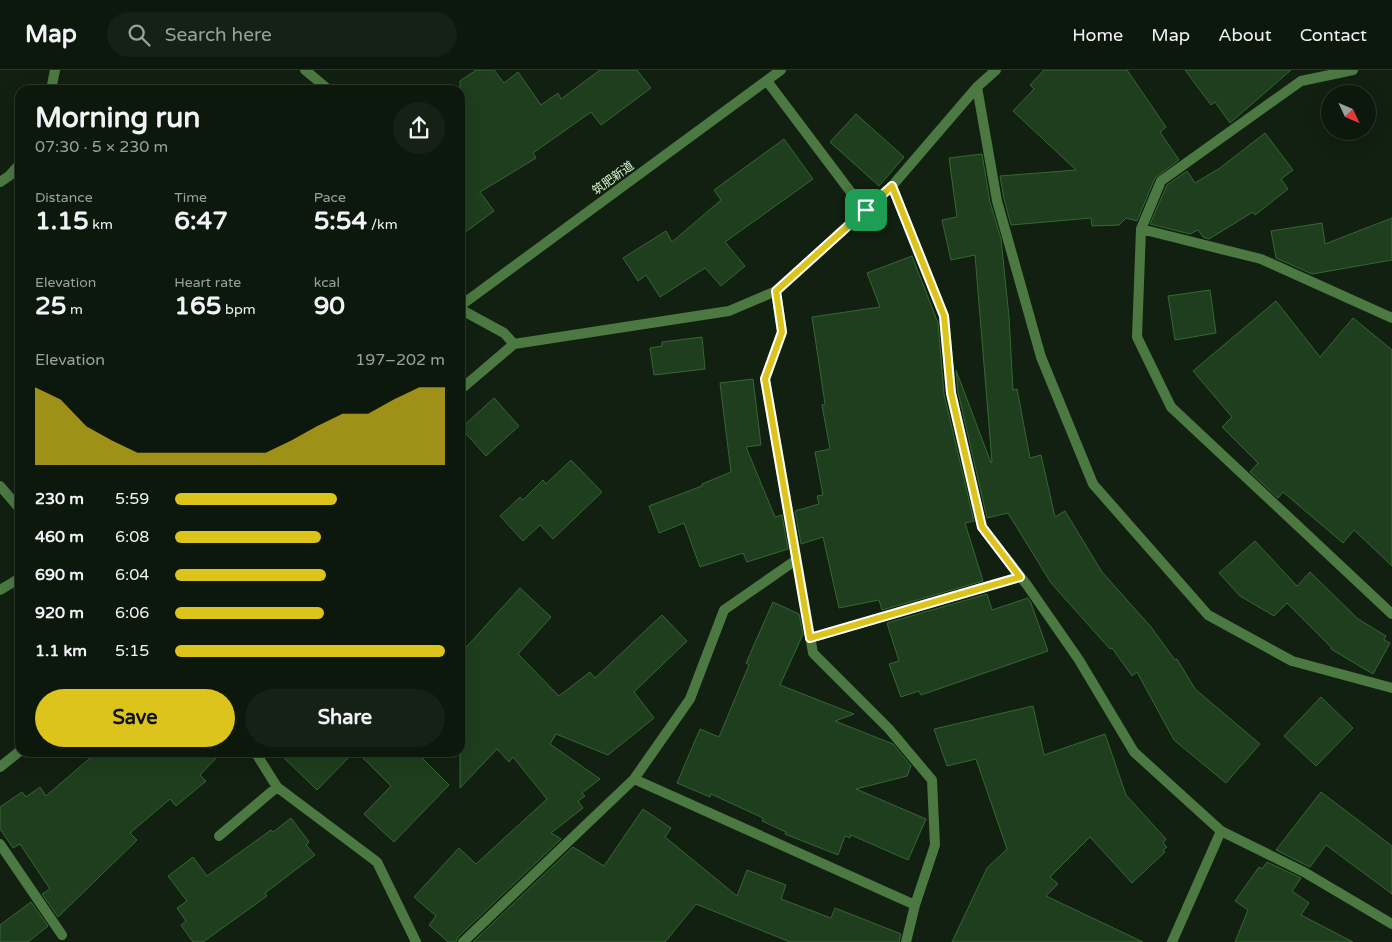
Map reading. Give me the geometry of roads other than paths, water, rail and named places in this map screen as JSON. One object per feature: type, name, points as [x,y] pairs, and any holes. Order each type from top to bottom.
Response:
[{"type":"street","points":[[52,85],[54,70]]},
{"type":"street","points":[[305,70],[323,85]]},
{"type":"street","name":"筑肥新道","points":[[465,303],[781,70]]},
{"type":"street","points":[[465,386],[514,344],[729,311],[776,291],[892,186],[977,87],[996,70]]},
{"type":"street","points":[[1354,70],[1300,81],[1161,181],[1141,229],[1137,337],[1171,407],[1392,614]]},
{"type":"street","points":[[767,80],[866,210]]},
{"type":"street","points":[[977,87],[997,201],[1041,357],[1093,484],[1208,615],[1292,661],[1392,688]]},
{"type":"street","points":[[0,182],[15,169]]},
{"type":"street","points":[[892,186],[944,316],[951,393],[982,527],[1079,660],[1134,752],[1221,831],[1304,872],[1392,924]]},
{"type":"street","points":[[1141,229],[1261,259],[1392,318]]},
{"type":"street","points":[[776,291],[782,332],[765,379],[813,653],[889,729],[932,780],[935,845],[915,906],[906,942]]},
{"type":"street","points":[[465,310],[504,333],[514,344]]},
{"type":"street","points":[[0,486],[15,503]]},
{"type":"street","points":[[463,942],[634,779],[690,699],[724,610],[796,560]]},
{"type":"street","points":[[810,638],[1020,577]]},
{"type":"street","points":[[0,590],[15,581]]},
{"type":"street","points":[[0,766],[15,755]]},
{"type":"street","points":[[260,757],[276,787],[376,862],[416,942]]},
{"type":"street","points":[[634,779],[915,906]]},
{"type":"street","points":[[219,836],[276,787]]},
{"type":"street","points":[[1172,942],[1221,831]]},
{"type":"street","points":[[0,844],[62,935]]}]
